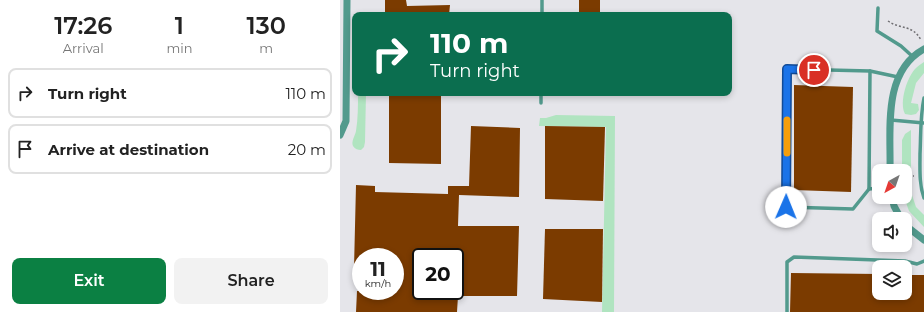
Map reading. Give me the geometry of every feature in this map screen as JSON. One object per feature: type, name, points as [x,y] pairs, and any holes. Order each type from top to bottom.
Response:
[{"type":"street","points":[[340,135],[346,121],[347,0]]},
{"type":"street","points":[[890,164],[892,99],[898,77],[912,56],[924,49]]},
{"type":"street","points":[[912,231],[924,240]]},
{"type":"lane","points":[[542,0],[542,12]]},
{"type":"lane","points":[[878,8],[877,31],[901,46],[912,56]]},
{"type":"lane","points":[[870,71],[869,189],[853,209],[786,207],[787,69],[870,71],[898,77]]},
{"type":"lane","points":[[541,96],[541,103]]},
{"type":"lane","points":[[924,98],[920,182],[924,198]]},
{"type":"lane","points":[[891,120],[922,123]]},
{"type":"lane","points":[[787,312],[787,262],[791,258],[905,261],[917,264],[924,261]]},
{"type":"path","points":[[888,21],[911,29],[921,40]]},
{"type":"green space","points":[[924,62],[924,73],[916,83],[911,103],[918,104],[919,110],[916,114],[905,114],[903,109],[903,97],[907,83],[917,67]]},
{"type":"green space","points":[[358,96],[366,96],[365,142],[364,147],[361,150],[356,149],[353,146],[358,112]]},
{"type":"green space","points":[[556,115],[615,116],[614,312],[602,312],[606,127],[539,126],[540,118]]},
{"type":"green space","points":[[911,130],[911,164],[902,164],[902,140],[905,134]]},
{"type":"green space","points":[[912,195],[916,207],[924,215],[924,227],[912,214],[912,212],[909,211],[906,204],[912,204]]},
{"type":"building","points":[[385,0],[406,0],[407,6],[450,5],[449,12],[385,12]]},
{"type":"building","points":[[579,0],[600,0],[600,12],[579,12]]},
{"type":"building","points":[[794,85],[853,87],[851,192],[794,190]]},
{"type":"building","points":[[389,96],[441,96],[441,164],[389,163]]},
{"type":"building","points":[[471,126],[520,128],[519,197],[459,195],[458,226],[519,226],[517,296],[464,296],[464,248],[412,248],[412,300],[458,300],[457,312],[356,312],[357,300],[404,300],[404,248],[354,248],[356,185],[375,186],[375,192],[448,194],[448,186],[469,186]]},
{"type":"building","points":[[545,126],[605,127],[603,201],[545,199]]},
{"type":"building","points":[[545,229],[603,229],[602,302],[543,299]]},
{"type":"building","points":[[791,273],[872,274],[872,300],[912,300],[912,275],[924,275],[924,312],[790,312]]},
{"type":"slow traffic","points":[[787,120],[787,153]]},
{"type":"route","points":[[786,207],[787,69],[814,70]]}]
